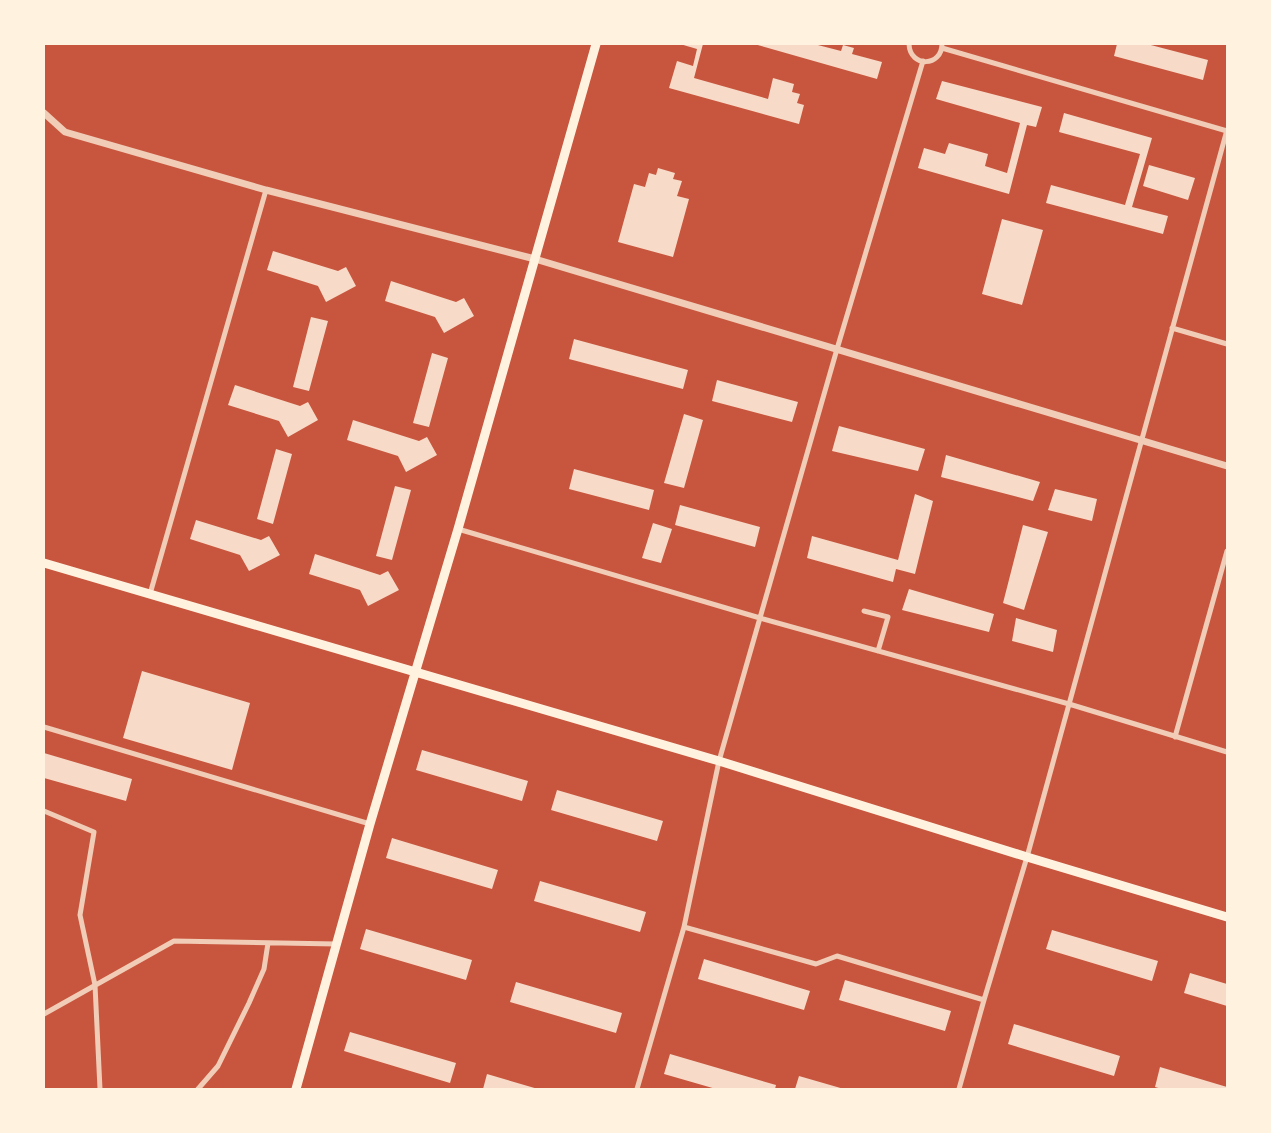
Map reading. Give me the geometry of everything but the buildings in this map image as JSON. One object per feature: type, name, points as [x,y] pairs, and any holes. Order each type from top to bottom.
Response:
[{"type":"main road","points":[[296,1089],[370,824],[458,529],[596,44]]},
{"type":"main road","points":[[44,563],[415,671],[1227,917]]},
{"type":"street","points":[[909,44],[912,55],[922,61],[932,61],[936,58],[942,46],[1227,131],[1027,857],[984,1000],[960,1089]]},
{"type":"street","points":[[637,1089],[684,927],[719,762],[837,349],[922,61]]},
{"type":"street","points":[[44,114],[65,132],[266,190],[535,259],[1227,466]]},
{"type":"street","points":[[150,594],[266,190]]},
{"type":"street","points":[[1172,328],[1227,344]]},
{"type":"street","points":[[458,529],[760,618],[1069,704],[1227,752]]},
{"type":"street","points":[[1175,736],[1227,550]]},
{"type":"street","points":[[864,611],[888,618],[878,651]]},
{"type":"street","points":[[44,727],[370,824]]},
{"type":"street","points":[[44,811],[94,832],[80,915],[95,985],[100,1089]]},
{"type":"street","points":[[684,927],[816,964],[837,956],[984,1000]]},
{"type":"street","points":[[44,1014],[174,941],[336,944]]},
{"type":"street","points":[[198,1089],[218,1066],[249,1003],[264,969],[268,943]]}]
